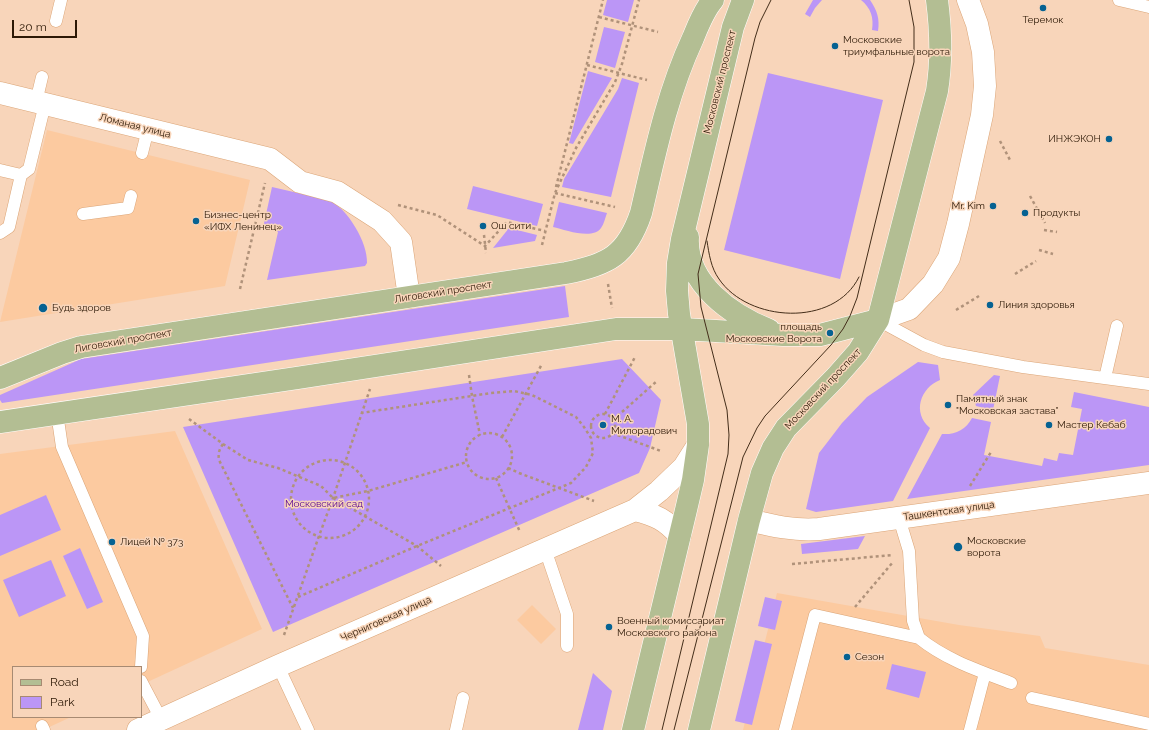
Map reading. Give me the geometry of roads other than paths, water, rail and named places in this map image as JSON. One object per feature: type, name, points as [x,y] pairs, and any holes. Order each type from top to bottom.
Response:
[{"type":"main road","name":"Лиговский проспект","points":[[0,378],[81,347],[588,269],[604,262],[623,248],[635,230],[641,213],[670,95],[684,56],[713,0]]},
{"type":"main road","name":"Московский проспект","points":[[633,730],[680,536],[698,445],[698,424],[677,291],[677,274],[682,239],[733,27],[744,0]]},
{"type":"main road","name":"Московский проспект","points":[[699,730],[749,520],[762,473],[773,448],[786,428],[836,377],[858,352],[878,320],[937,91],[941,62],[941,38],[937,0]]},
{"type":"main road","points":[[689,213],[687,243],[691,261],[701,282],[713,296],[748,321],[783,335]]},
{"type":"main road","points":[[0,422],[616,329],[682,329],[783,335],[820,335],[878,320]]},
{"type":"street","points":[[878,320],[909,309],[933,284],[949,258],[982,115],[985,86],[983,52],[977,24],[968,0]]},
{"type":"street","name":"Ломаная улица","points":[[0,93],[270,159],[300,182],[337,192],[382,221],[401,242],[409,297]]},
{"type":"street","name":"Черниговская улица","points":[[138,730],[278,666],[635,510],[679,473],[698,445]]},
{"type":"street","name":"Ташкентская улица","points":[[749,520],[773,526],[793,529],[807,529],[899,518],[1149,483]]},
{"type":"street","points":[[635,510],[660,518],[671,526],[680,536]]},
{"type":"lane","points":[[56,21],[61,0]]},
{"type":"lane","points":[[1119,0],[1149,7]]},
{"type":"lane","points":[[0,233],[9,226],[21,175],[29,169],[41,103],[42,77]]},
{"type":"lane","points":[[142,154],[148,129]]},
{"type":"lane","points":[[0,170],[21,175]]},
{"type":"lane","points":[[84,214],[128,208],[131,196]]},
{"type":"lane","points":[[878,320],[924,345],[943,352],[1016,366],[1149,384]]},
{"type":"lane","points":[[1105,378],[1117,326]]},
{"type":"lane","points":[[57,413],[62,447],[144,636],[141,666]]},
{"type":"lane","points":[[899,518],[909,552],[913,621],[920,638],[932,649],[1011,683]]},
{"type":"lane","points":[[545,550],[567,614],[567,646]]},
{"type":"lane","points":[[785,730],[815,615],[920,638]]},
{"type":"lane","points":[[278,666],[308,730]]},
{"type":"lane","points":[[970,730],[985,673]]},
{"type":"lane","points":[[142,683],[161,719]]},
{"type":"lane","points":[[456,730],[463,698]]},
{"type":"lane","points":[[1032,698],[1149,724]]},
{"type":"tram line","points":[[662,730],[728,454],[729,435],[727,410],[701,307],[698,274],[755,38],[760,22],[771,0]]},
{"type":"tram line","points":[[674,730],[743,457],[757,428],[765,416],[831,345],[843,329],[857,298],[914,62],[914,27],[909,0]]},
{"type":"tram line","points":[[707,241],[712,266],[719,279],[732,293],[750,304],[769,311],[790,313],[811,311],[831,305],[847,293],[859,277]]},
{"type":"place","name":"Теремок","points":[[1043,8]]},
{"type":"place","name":"Московские триумфальные ворота","points":[[835,46]]},
{"type":"place","name":"ИНЖЭКОН","points":[[1109,139]]},
{"type":"place","name":"Mr. Kim","points":[[993,206]]},
{"type":"place","name":"Продукты","points":[[1025,213]]},
{"type":"place","name":"Бизнес-центр «ИФХ Ленинец»","points":[[196,221]]},
{"type":"place","name":"Ош сити","points":[[483,226]]},
{"type":"place","name":"Линия здоровья","points":[[990,305]]},
{"type":"place","name":"Будь здоров","points":[[43,308]]},
{"type":"place","name":"площадь Московские Ворота","points":[[830,333]]},
{"type":"place","name":"Памятный знак \"Московская застава\"","points":[[948,405]]},
{"type":"place","name":"М. А. Милорадович","points":[[603,425]]},
{"type":"place","name":"Мастер Кебаб","points":[[1049,425]]},
{"type":"place","name":"Лицей № 373","points":[[112,542]]},
{"type":"place","name":"Московские ворота","points":[[958,547]]},
{"type":"place","name":"Военный комиссариат Московского района","points":[[609,627]]},
{"type":"place","name":"Сезон","points":[[847,657]]},
{"type":"park label","name":"Московский сад","points":[[324,504]]}]
